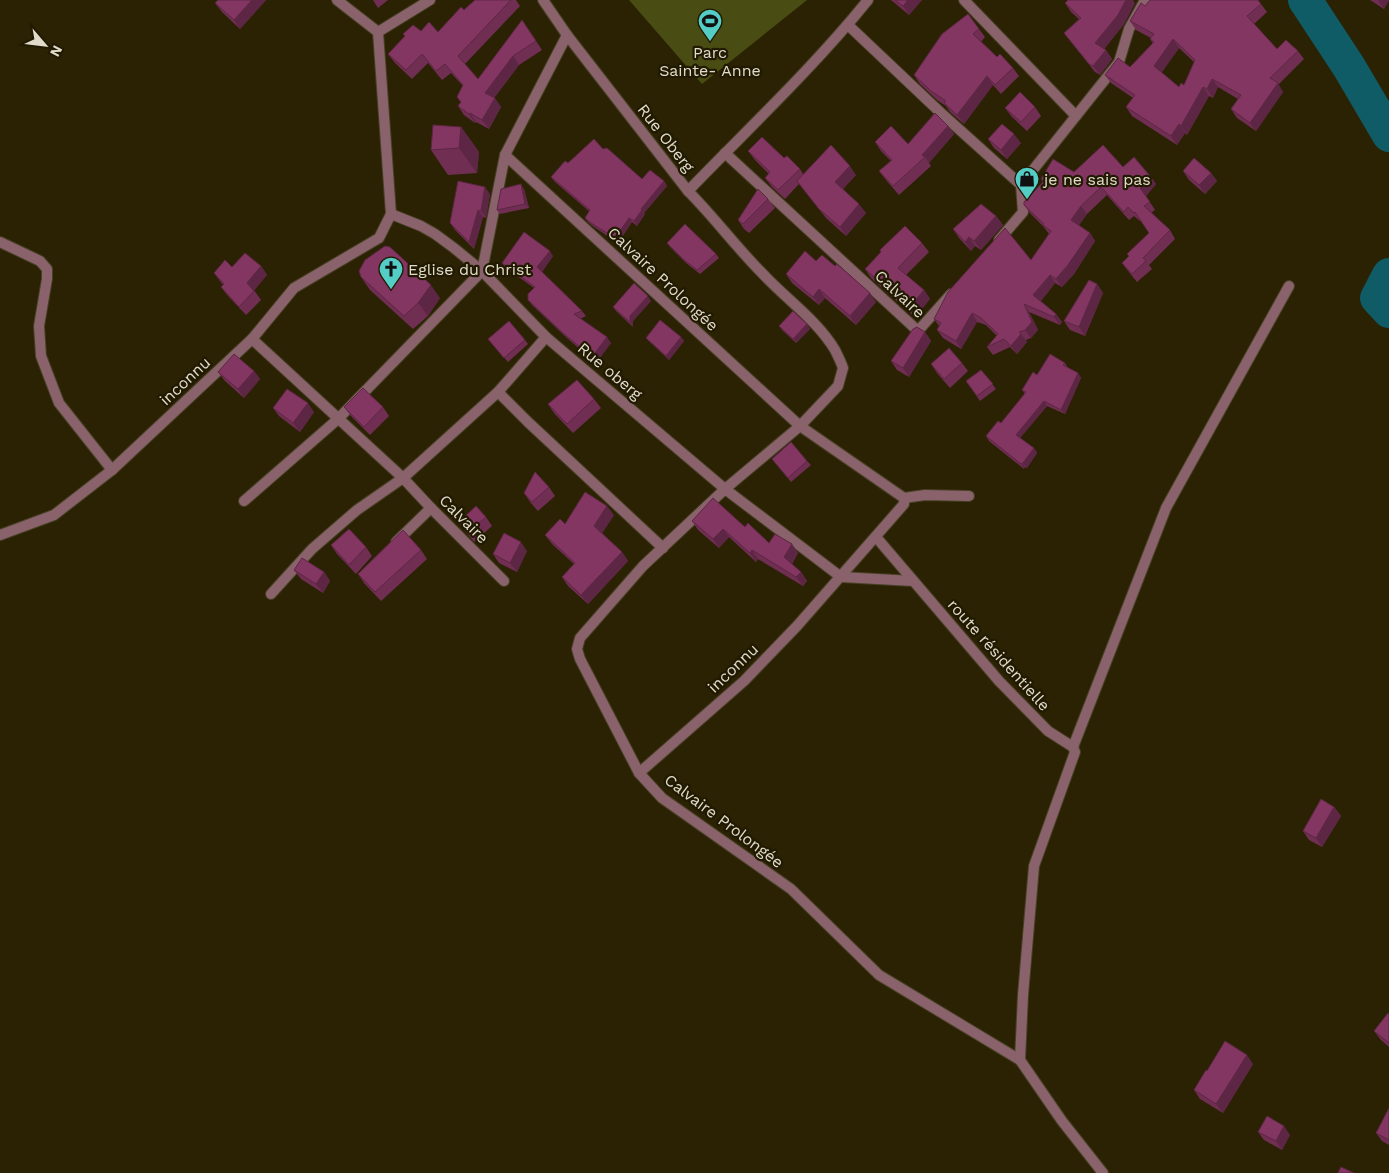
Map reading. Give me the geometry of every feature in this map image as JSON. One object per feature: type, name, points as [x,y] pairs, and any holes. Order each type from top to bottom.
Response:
[{"type":"street","points":[[337,0],[378,32],[391,214],[435,234],[482,271]]},
{"type":"street","points":[[378,32],[430,0]]},
{"type":"street","name":"Rue Oberg","points":[[543,0],[567,35],[688,191],[774,286]]},
{"type":"street","points":[[688,191],[789,89],[848,25],[868,0]]},
{"type":"street","points":[[964,0],[1076,116]]},
{"type":"street","points":[[991,249],[1023,212],[1021,185],[1119,62],[1129,29],[1145,0]]},
{"type":"street","points":[[848,25],[1021,185]]},
{"type":"street","points":[[244,501],[338,419],[482,271],[505,155],[567,35]]},
{"type":"street","name":"Calvaire","points":[[725,153],[918,331],[958,286]]},
{"type":"street","name":"Calvaire Prolongée","points":[[505,155],[800,426]]},
{"type":"street","name":"inconnu","points":[[0,535],[54,515],[112,470],[252,339],[294,288],[379,238],[391,214]]},
{"type":"street","points":[[0,242],[40,261],[47,269],[39,326],[41,356],[59,403],[112,470]]},
{"type":"street","name":"Rue oberg","points":[[482,271],[546,336],[725,489]]},
{"type":"street","name":"Calvaire Prolongée","points":[[774,286],[817,326],[835,350],[843,368],[838,386],[800,426],[725,489],[643,566],[580,638],[577,649],[580,659],[639,773],[662,798],[792,889],[879,975],[1020,1060],[1062,1121],[1103,1173]]},
{"type":"street","points":[[1020,1060],[1023,995],[1034,866],[1075,752],[1073,747],[1166,508],[1289,286]]},
{"type":"street","points":[[271,594],[312,550],[356,510],[403,478],[498,392],[546,336]]},
{"type":"street","points":[[252,339],[338,419]]},
{"type":"street","points":[[498,392],[663,548]]},
{"type":"street","name":"Calvaire","points":[[338,419],[403,478],[504,581]]},
{"type":"street","points":[[800,426],[904,498],[925,495],[969,496]]},
{"type":"street","points":[[725,489],[841,577],[913,581]]},
{"type":"street","name":"inconnu","points":[[639,773],[744,681],[797,626],[904,504],[904,498]]},
{"type":"street","points":[[390,549],[431,508]]},
{"type":"street","name":"route résidentielle","points":[[876,537],[999,681],[1048,731],[1073,747]]},
{"type":"green space","name":"Parc Sainte- Anne","points":[[629,0],[807,0],[702,84]]},
{"type":"building","points":[[218,0],[252,0],[234,20],[215,3]]},
{"type":"building","points":[[475,0],[511,0],[458,56],[478,79],[522,20],[536,41],[513,56],[485,93],[495,98],[482,120],[458,106],[461,102],[457,97],[463,85],[445,64],[436,71],[422,54],[406,70],[388,54],[405,36],[403,34],[413,25],[421,31],[429,22],[438,32],[461,7],[464,10]]},
{"type":"building","points":[[895,0],[908,0],[903,6]]},
{"type":"building","points":[[1068,0],[1126,0],[1118,15],[1095,43],[1106,50],[1093,66],[1089,64],[1064,33],[1081,18],[1065,3]]},
{"type":"building","points":[[1150,0],[1258,0],[1261,4],[1247,16],[1277,49],[1286,40],[1298,51],[1270,78],[1278,83],[1250,123],[1231,109],[1241,95],[1212,79],[1207,89],[1203,87],[1181,126],[1179,124],[1171,136],[1126,107],[1135,95],[1105,75],[1118,58],[1130,67],[1154,42],[1150,39],[1154,34],[1130,21],[1141,3],[1145,6]],"holes":[[[1173,39],[1195,60],[1184,85],[1181,83],[1179,87],[1154,66]]]},
{"type":"building","points":[[968,14],[979,29],[973,34],[997,57],[1000,54],[1013,68],[995,85],[987,76],[957,115],[944,103],[946,101],[931,91],[914,75],[942,34]]},
{"type":"building","points":[[1020,92],[1035,107],[1021,122],[1005,108]]},
{"type":"building","points":[[935,113],[948,126],[922,155],[925,157],[893,186],[879,171],[892,160],[875,142],[891,126],[908,144]]},
{"type":"building","points":[[1002,124],[1014,134],[1001,150],[988,139]]},
{"type":"building","points":[[433,125],[461,127],[459,148],[431,150]]},
{"type":"building","points":[[762,137],[784,158],[787,156],[800,169],[778,190],[765,178],[770,172],[748,151]]},
{"type":"building","points":[[594,139],[603,149],[607,148],[642,179],[650,170],[664,181],[641,209],[634,221],[629,218],[615,238],[585,218],[590,210],[551,177],[565,161],[568,163]]},
{"type":"building","points":[[831,145],[850,166],[835,182],[859,204],[840,227],[819,209],[797,181]]},
{"type":"building","points":[[1103,145],[1123,167],[1134,157],[1150,176],[1140,188],[1150,202],[1144,206],[1170,230],[1143,258],[1146,261],[1132,274],[1122,263],[1129,256],[1127,254],[1149,233],[1135,212],[1128,207],[1124,212],[1101,187],[1081,206],[1071,220],[1090,233],[1056,279],[1050,275],[1033,295],[1056,314],[1054,317],[1024,304],[1032,322],[1025,330],[1019,332],[1021,334],[1011,346],[1004,339],[987,347],[998,334],[980,317],[972,313],[956,341],[937,330],[941,323],[934,319],[948,292],[1005,228],[1031,260],[1051,231],[1024,205],[1024,202],[1044,181],[1041,179],[1053,159],[1074,172]]},
{"type":"building","points":[[1194,158],[1211,173],[1199,185],[1183,171]]},
{"type":"building","points":[[458,181],[485,187],[481,211],[478,210],[469,242],[450,223]]},
{"type":"building","points":[[521,184],[525,204],[497,210],[501,189]]},
{"type":"building","points":[[758,189],[768,199],[743,224],[738,220]]},
{"type":"building","points":[[981,204],[996,216],[974,241],[969,237],[965,242],[953,229]]},
{"type":"building","points":[[685,224],[716,254],[697,270],[667,243]]},
{"type":"building","points":[[905,226],[922,243],[898,268],[924,290],[909,308],[865,269],[881,252],[880,250]]},
{"type":"building","points":[[524,232],[550,251],[537,267],[582,311],[574,314],[607,337],[592,357],[528,300],[528,294],[535,287],[502,263]]},
{"type":"building","points":[[385,246],[390,247],[431,285],[418,303],[404,316],[361,277],[359,271],[365,260]]},
{"type":"building","points":[[805,251],[816,261],[822,255],[835,266],[837,264],[870,293],[850,316],[819,289],[813,297],[786,274]]},
{"type":"building","points":[[245,253],[261,266],[247,283],[254,291],[239,307],[221,287],[224,284],[214,273],[225,260],[232,267]]},
{"type":"building","points":[[1089,280],[1097,284],[1079,327],[1064,321]]},
{"type":"building","points":[[634,283],[648,296],[630,316],[630,322],[613,307]]},
{"type":"building","points":[[793,311],[807,324],[793,339],[779,326]]},
{"type":"building","points":[[660,320],[681,337],[666,356],[646,338]]},
{"type":"building","points":[[509,321],[525,340],[504,358],[488,339]]},
{"type":"building","points":[[917,327],[925,332],[903,368],[891,361],[913,329]]},
{"type":"building","points":[[949,348],[962,363],[944,379],[931,364]]},
{"type":"building","points":[[234,354],[254,371],[238,389],[218,372]]},
{"type":"building","points":[[1050,354],[1065,363],[1063,365],[1078,373],[1061,410],[1044,401],[1016,435],[1034,448],[1021,464],[986,436],[998,421],[1001,423],[1026,392],[1022,390],[1033,372],[1037,375]]},
{"type":"building","points":[[981,370],[993,384],[977,396],[966,381]]},
{"type":"building","points":[[577,380],[594,399],[567,424],[548,404]]},
{"type":"building","points":[[363,388],[383,407],[364,427],[344,407]]},
{"type":"building","points":[[287,389],[308,403],[293,423],[273,408]]},
{"type":"building","points":[[791,442],[807,461],[788,478],[772,459]]},
{"type":"building","points":[[535,472],[549,487],[532,502],[524,493]]},
{"type":"building","points":[[585,492],[607,506],[594,526],[622,552],[581,595],[562,577],[575,563],[545,535],[560,519],[565,524]]},
{"type":"building","points":[[713,498],[745,527],[748,523],[769,543],[775,534],[792,544],[784,557],[801,572],[796,577],[752,550],[750,553],[723,529],[713,539],[692,521]]},
{"type":"building","points":[[476,506],[486,517],[468,533],[459,522]]},
{"type":"building","points":[[349,529],[366,547],[349,565],[331,545]]},
{"type":"building","points":[[403,530],[421,550],[375,592],[358,574]]},
{"type":"building","points":[[504,533],[521,542],[510,563],[493,554]]},
{"type":"building","points":[[302,558],[324,572],[316,584],[294,570]]},
{"type":"building","points":[[1321,799],[1334,807],[1316,838],[1303,831]]},
{"type":"building","points":[[1389,1014],[1389,1043],[1374,1031]]},
{"type":"building","points":[[1225,1041],[1247,1055],[1216,1104],[1194,1090]]},
{"type":"building","points":[[1389,1108],[1389,1140],[1376,1133]]},
{"type":"building","points":[[1267,1116],[1284,1126],[1276,1141],[1258,1132]]},
{"type":"building","points":[[1341,1167],[1354,1173],[1338,1173]]},
{"type":"waterway","points":[[1305,0],[1349,67],[1389,135]]},
{"type":"waterway","points":[[1389,275],[1377,298],[1389,311]]},
{"type":"place","name":"Parc Sainte- Anne","points":[[710,42]]},
{"type":"place","name":"je ne sais pas","points":[[1027,200]]},
{"type":"place","name":"Eglise du Christ","points":[[391,290]]}]
